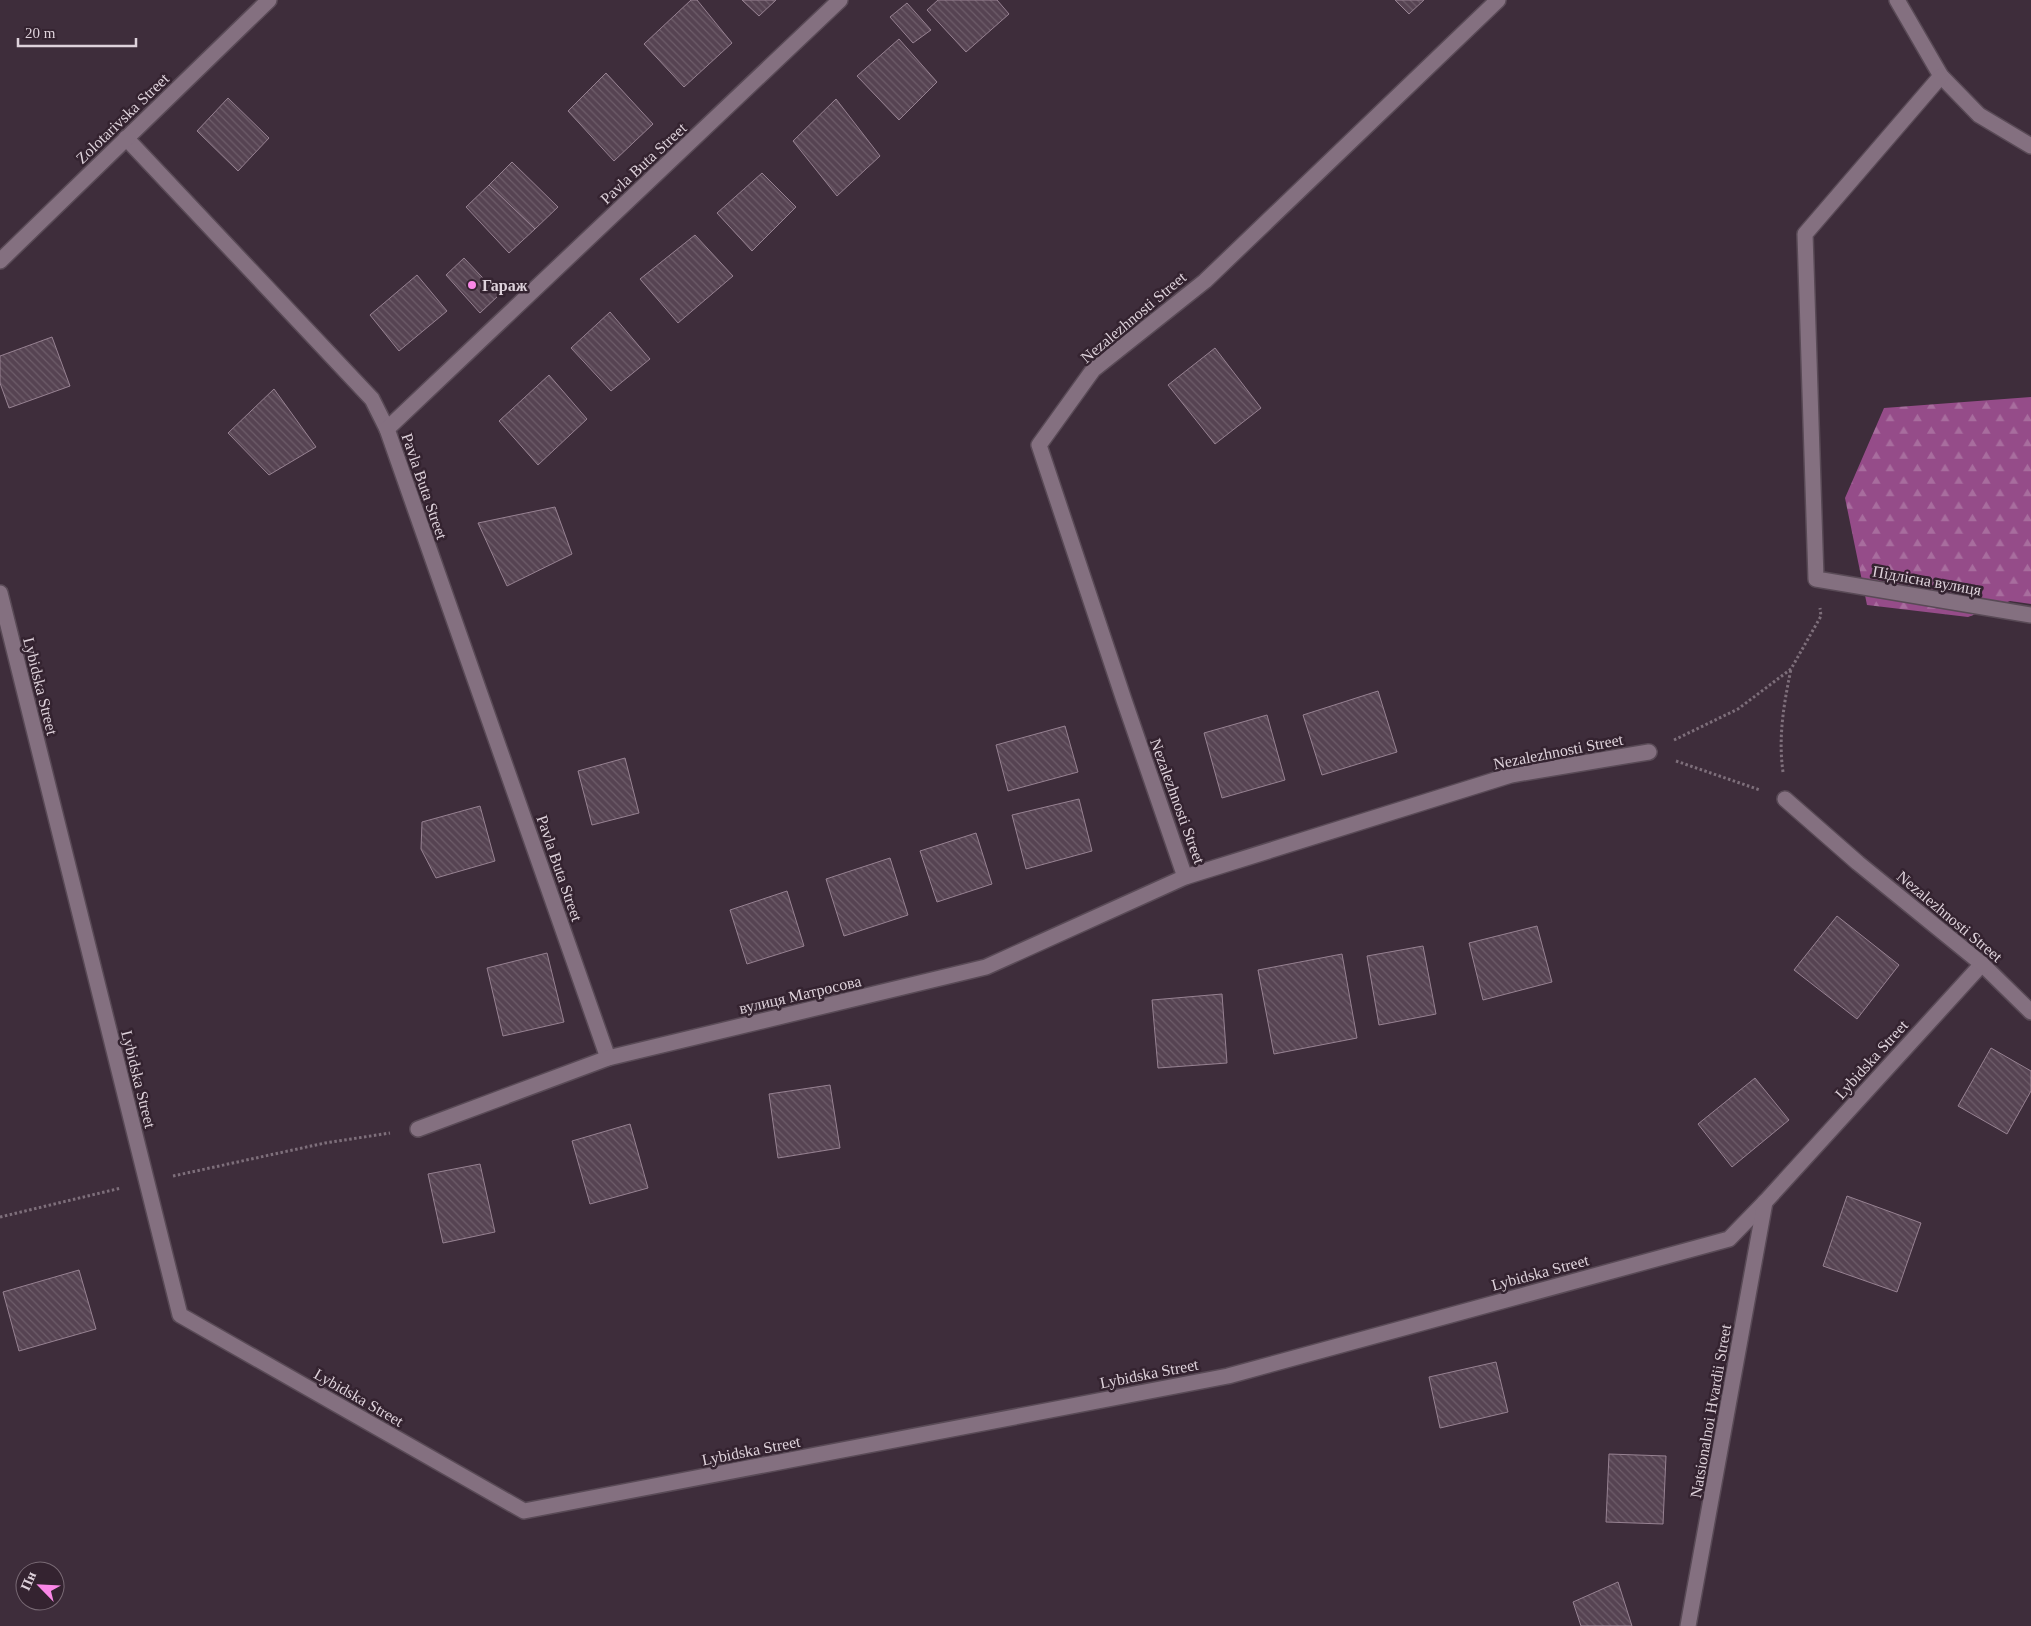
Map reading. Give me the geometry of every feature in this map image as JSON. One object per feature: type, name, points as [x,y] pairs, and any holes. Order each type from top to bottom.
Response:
[{"type":"street","name":"Zolotarivska Street","points":[[0,261],[269,0]]},
{"type":"street","name":"Pavla Buta Street","points":[[608,1058],[387,429],[840,0]]},
{"type":"street","name":"Nezalezhnosti Street","points":[[1498,0],[1205,281],[1093,370],[1039,445],[1185,877],[1512,775],[1649,752]]},
{"type":"street","points":[[1897,0],[1941,76],[1980,114],[2031,146]]},
{"type":"street","points":[[1816,579],[1805,234],[1941,76]]},
{"type":"street","points":[[126,138],[372,399],[387,429]]},
{"type":"street","name":"Підлісна вулиця","points":[[1816,579],[2031,615]]},
{"type":"street","name":"Lybidska Street","points":[[0,593],[180,1315],[524,1511],[1228,1376],[1729,1239],[1982,964]]},
{"type":"street","name":"Nezalezhnosti Street","points":[[1785,798],[1858,863],[1982,964],[2031,1012]]},
{"type":"street","name":"вулиця Матросова","points":[[418,1129],[608,1058],[986,967],[1185,877]]},
{"type":"street","name":"Natsionalnoi Hvardii Street","points":[[1688,1626],[1765,1202]]},
{"type":"path","points":[[1649,752],[1785,798],[1781,759],[1782,712],[1792,669],[1821,616],[1816,579]]},
{"type":"path","points":[[1649,752],[1738,709],[1792,669]]},
{"type":"path","points":[[0,1217],[147,1182],[326,1143],[418,1129]]},
{"type":"green space","points":[[2031,397],[2031,604],[2010,601],[1968,617],[1867,605],[1845,498],[1884,408]]},
{"type":"building","points":[[691,0],[697,0],[732,43],[684,87],[644,44]]},
{"type":"building","points":[[742,0],[776,0],[759,16]]},
{"type":"building","points":[[938,0],[997,0],[1009,14],[966,52],[927,10]]},
{"type":"building","points":[[1395,0],[1424,0],[1409,14]]},
{"type":"building","points":[[907,3],[931,30],[913,43],[890,17]]},
{"type":"building","points":[[899,39],[937,82],[899,120],[857,76]]},
{"type":"building","points":[[606,73],[653,124],[614,161],[568,111]]},
{"type":"building","points":[[228,98],[269,138],[238,171],[197,131]]},
{"type":"building","points":[[836,99],[880,156],[837,196],[793,141]]},
{"type":"building","points":[[512,162],[558,207],[535,229],[489,185]]},
{"type":"building","points":[[762,173],[796,207],[752,251],[717,213]]},
{"type":"building","points":[[489,185],[535,229],[509,253],[466,207]]},
{"type":"building","points":[[695,235],[733,276],[678,323],[640,279]]},
{"type":"building","name":"Гараж","points":[[464,258],[499,295],[480,313],[446,275]]},
{"type":"building","points":[[417,275],[447,311],[399,351],[370,315]]},
{"type":"building","points":[[610,312],[650,359],[611,391],[571,348]]},
{"type":"building","points":[[52,337],[70,386],[9,408],[0,383],[0,356]]},
{"type":"building","points":[[1215,348],[1261,408],[1215,444],[1168,385]]},
{"type":"building","points":[[549,375],[587,419],[538,465],[499,421]]},
{"type":"building","points":[[274,389],[316,447],[269,475],[228,433]]},
{"type":"building","points":[[555,507],[572,554],[507,586],[478,523]]},
{"type":"building","points":[[1378,691],[1397,752],[1322,775],[1303,715]]},
{"type":"building","points":[[1267,715],[1285,780],[1222,798],[1204,733]]},
{"type":"building","points":[[1065,726],[1078,772],[1008,791],[996,745]]},
{"type":"building","points":[[625,758],[639,813],[592,825],[578,771]]},
{"type":"building","points":[[1079,799],[1092,851],[1026,869],[1012,815]]},
{"type":"building","points":[[480,806],[495,861],[436,878],[421,849],[422,822]]},
{"type":"building","points":[[976,833],[992,884],[937,902],[920,851]]},
{"type":"building","points":[[890,858],[908,915],[844,936],[826,879]]},
{"type":"building","points":[[787,891],[804,946],[747,964],[730,910]]},
{"type":"building","points":[[1837,916],[1899,965],[1857,1019],[1794,970]]},
{"type":"building","points":[[1537,926],[1552,982],[1483,1000],[1469,943]]},
{"type":"building","points":[[1423,946],[1436,1014],[1379,1025],[1367,956]]},
{"type":"building","points":[[547,953],[564,1022],[503,1036],[487,968]]},
{"type":"building","points":[[1342,954],[1357,1038],[1274,1054],[1258,970]]},
{"type":"building","points":[[1222,994],[1227,1063],[1158,1068],[1152,1000]]},
{"type":"building","points":[[1991,1048],[2031,1071],[2031,1091],[2007,1134],[1958,1106]]},
{"type":"building","points":[[1755,1078],[1789,1120],[1732,1167],[1698,1124]]},
{"type":"building","points":[[830,1085],[840,1148],[778,1158],[769,1094]]},
{"type":"building","points":[[630,1124],[648,1188],[590,1204],[572,1141]]},
{"type":"building","points":[[480,1164],[495,1232],[443,1243],[428,1174]]},
{"type":"building","points":[[1847,1196],[1921,1223],[1897,1292],[1823,1266]]},
{"type":"building","points":[[79,1270],[96,1329],[19,1351],[3,1292]]},
{"type":"building","points":[[1496,1362],[1508,1412],[1440,1428],[1429,1377]]},
{"type":"building","points":[[1609,1454],[1666,1456],[1663,1524],[1606,1522]]},
{"type":"building","points":[[1618,1582],[1632,1626],[1581,1626],[1573,1602]]},
{"type":"place","name":"Гараж","points":[[472,285]]}]
